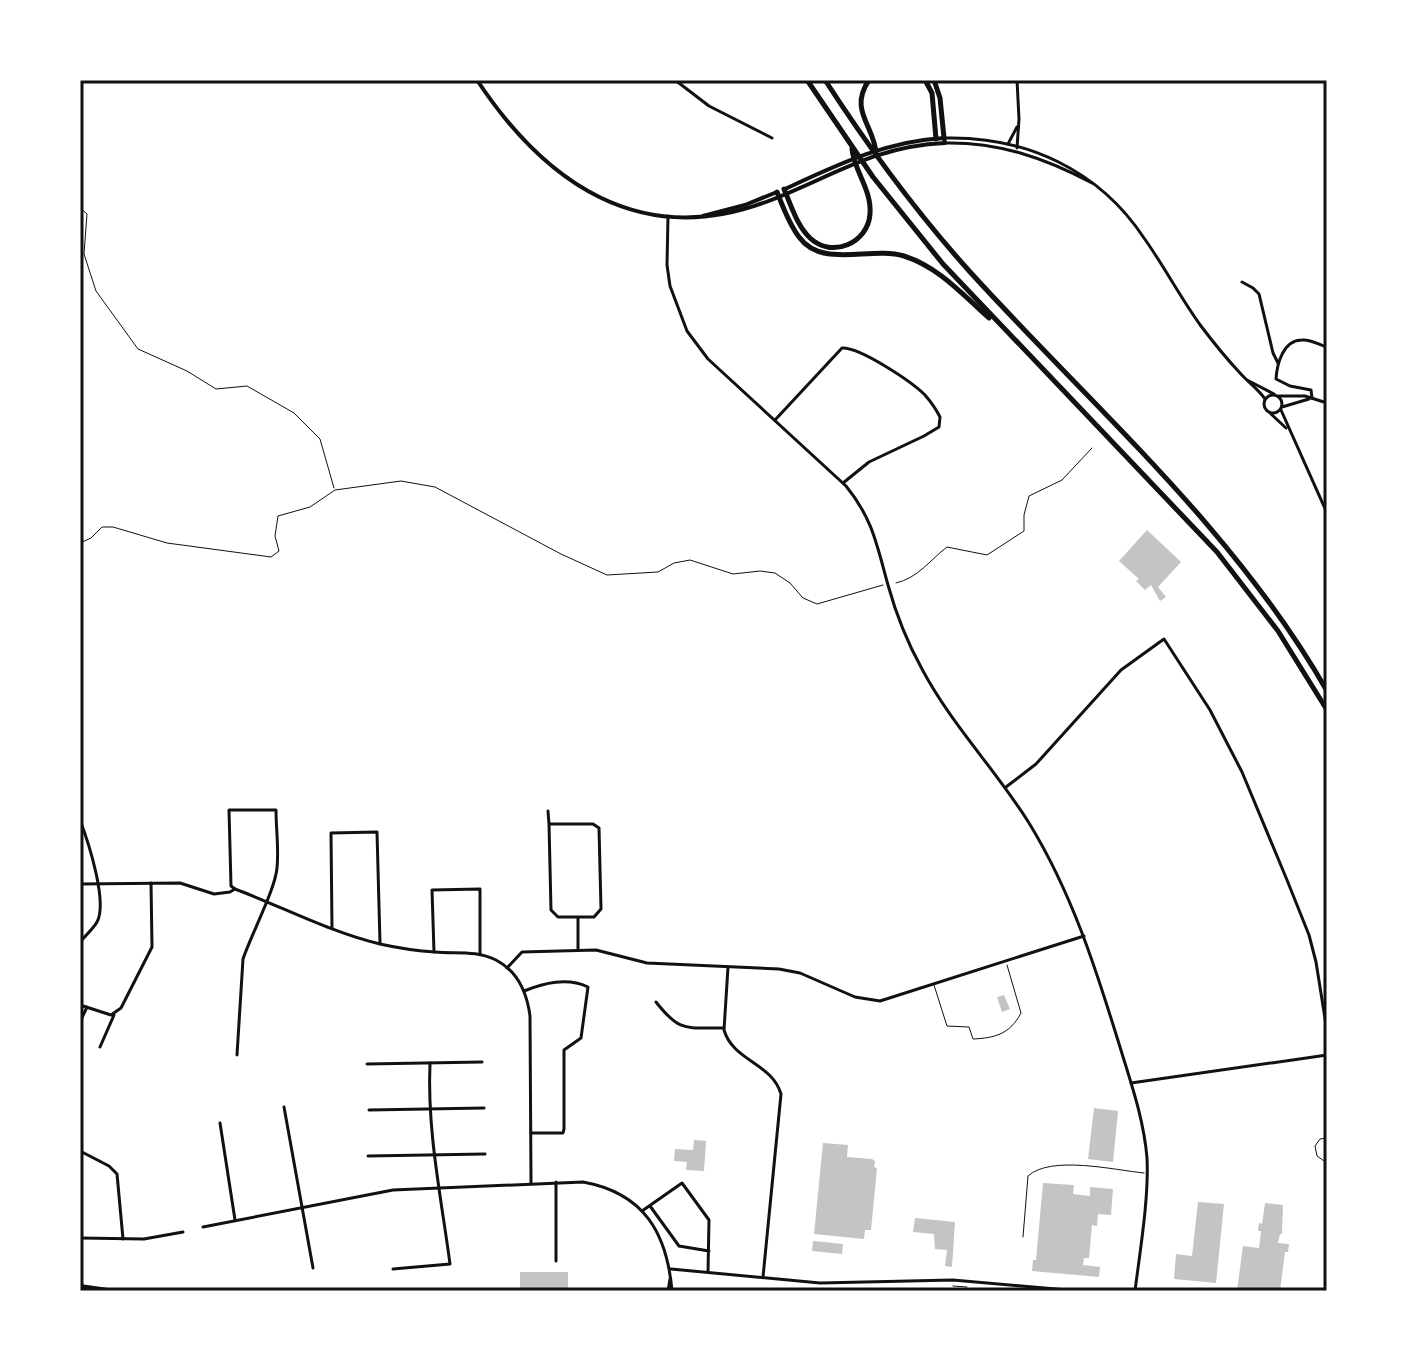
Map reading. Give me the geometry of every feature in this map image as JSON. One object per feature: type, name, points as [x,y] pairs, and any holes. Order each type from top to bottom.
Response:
[{"type":"highway","points":[[807,80],[851,148],[943,264],[1175,504],[1217,552],[1259,605],[1327,710]]},
{"type":"highway","points":[[825,80],[876,155],[926,220],[973,274],[1193,506],[1262,592],[1327,691]]},
{"type":"highway","points":[[869,80],[862,93],[861,108],[876,147],[876,155]]},
{"type":"highway","points":[[925,80],[932,93],[936,141]]},
{"type":"highway","points":[[934,80],[940,98],[944,141]]},
{"type":"highway","points":[[785,191],[801,227],[816,242],[836,248],[856,240],[868,223],[870,209],[866,188],[851,148]]},
{"type":"highway","points":[[778,194],[796,233],[810,248],[828,255],[883,252],[917,261],[957,289],[1033,360]]},
{"type":"main road","points":[[477,80],[515,131],[566,179],[630,210],[668,216],[729,213],[890,148],[944,141]]},
{"type":"main road","points":[[80,1286],[115,1291]]},
{"type":"street","points":[[675,80],[709,106],[772,138]]},
{"type":"street","points":[[1016,149],[1019,119],[1017,80]]},
{"type":"street","points":[[1008,144],[1019,119]]},
{"type":"street","points":[[944,141],[976,139],[1008,144],[1096,185],[1116,202],[1139,229],[1200,324],[1265,399],[1265,407],[1293,437]]},
{"type":"street","points":[[944,141],[1016,149]]},
{"type":"street","points":[[668,216],[670,286],[687,331],[708,359],[843,483],[860,505],[872,527],[887,584],[906,637],[932,688],[1006,787],[1060,878],[1084,936],[1131,1083],[1145,1139],[1147,1173],[1135,1291]]},
{"type":"street","points":[[1242,282],[1259,294],[1278,363]]},
{"type":"street","points":[[1312,398],[1311,390],[1290,386],[1276,379],[1278,363],[1290,344],[1300,339],[1327,347]]},
{"type":"street","points":[[775,421],[838,352],[847,347],[910,382],[924,394],[940,417],[939,427],[869,462],[843,483]]},
{"type":"street","points":[[1245,379],[1276,395],[1325,402]]},
{"type":"street","points":[[1265,399],[1276,395]]},
{"type":"street","points":[[1276,395],[1327,513]]},
{"type":"street","points":[[1270,413],[1295,401],[1312,398]]},
{"type":"street","points":[[1006,787],[1036,764],[1121,670],[1164,639],[1210,710],[1242,772],[1309,935],[1327,1031]]},
{"type":"street","points":[[237,1055],[243,959],[265,901],[277,870],[276,810],[229,810],[231,886],[235,889],[265,901],[332,928],[380,944],[434,952],[480,954],[507,968],[524,991],[531,1031],[531,1183]]},
{"type":"street","points":[[548,811],[551,910],[558,917],[594,917],[601,909],[599,828],[593,824],[549,824]]},
{"type":"street","points":[[80,820],[98,883],[101,906],[97,922],[80,942]]},
{"type":"street","points":[[332,928],[331,833],[377,832],[380,944]]},
{"type":"street","points":[[100,1047],[152,947],[151,883]]},
{"type":"street","points":[[80,884],[180,883],[214,894],[235,889]]},
{"type":"street","points":[[434,952],[432,890],[480,889],[480,954]]},
{"type":"street","points":[[578,918],[578,950]]},
{"type":"street","points":[[507,968],[522,952],[609,952],[647,963],[790,971],[871,1001],[888,1000],[1084,936]]},
{"type":"street","points":[[728,967],[724,1028],[732,1045],[769,1072],[781,1094],[763,1277]]},
{"type":"street","points":[[524,991],[548,982],[588,987],[581,1038],[564,1050],[563,1133],[531,1133]]},
{"type":"street","points":[[656,1002],[668,1017],[682,1027],[724,1028]]},
{"type":"street","points":[[80,1005],[114,1015]]},
{"type":"street","points":[[80,1022],[87,1007]]},
{"type":"street","points":[[1131,1083],[1327,1055]]},
{"type":"street","points":[[367,1064],[482,1062]]},
{"type":"street","points":[[393,1269],[450,1264],[428,1109],[430,1063]]},
{"type":"street","points":[[284,1107],[313,1268]]},
{"type":"street","points":[[369,1110],[484,1108]]},
{"type":"street","points":[[220,1123],[235,1220]]},
{"type":"street","points":[[80,1151],[109,1166],[117,1174],[123,1239]]},
{"type":"street","points":[[368,1156],[485,1154]]},
{"type":"street","points":[[203,1227],[363,1194],[556,1182],[597,1185],[624,1196],[642,1211],[661,1239],[671,1269],[670,1291]]},
{"type":"street","points":[[556,1182],[556,1261]]},
{"type":"street","points":[[642,1211],[682,1183],[709,1220],[708,1272]]},
{"type":"street","points":[[650,1206],[679,1246],[709,1251]]},
{"type":"street","points":[[80,1238],[150,1238],[183,1232]]},
{"type":"street","points":[[671,1269],[837,1284],[953,1280],[1079,1291]]},
{"type":"lane","points":[[934,985],[947,1026],[969,1027],[973,1039],[999,1035],[1008,1031],[1021,1013],[1006,962]]},
{"type":"lane","points":[[1327,1138],[1320,1139],[1315,1146],[1317,1156],[1327,1163]]},
{"type":"lane","points":[[1023,1237],[1028,1176],[1031,1173],[1058,1165],[1147,1173]]},
{"type":"path","points":[[80,208],[87,214],[84,254],[96,291],[138,349],[187,371],[216,389],[247,386],[294,413],[320,439],[335,490]]},
{"type":"path","points":[[80,543],[91,538],[102,527],[113,527],[167,543],[271,557],[279,551],[275,536],[278,516],[310,507],[335,490],[401,481],[435,487],[607,575],[658,572],[674,563],[690,560],[733,574],[775,573],[790,583],[803,598],[817,604],[906,580],[947,547],[987,555],[1024,531],[1029,496],[1062,480],[1092,448]]},
{"type":"building","points":[[1147,530],[1181,562],[1158,587],[1166,597],[1160,601],[1151,585],[1145,590],[1136,581],[1139,579],[1119,561]]},
{"type":"building","points":[[1004,995],[1010,1009],[1002,1012],[997,997]]},
{"type":"building","points":[[1094,1108],[1118,1111],[1113,1162],[1088,1159]]},
{"type":"building","points":[[694,1140],[706,1141],[704,1171],[686,1170],[687,1162],[674,1161],[675,1149],[693,1150]]},
{"type":"building","points":[[823,1143],[848,1145],[847,1157],[875,1161],[874,1167],[877,1168],[871,1230],[865,1230],[864,1239],[814,1234]]},
{"type":"building","points":[[1043,1183],[1074,1185],[1073,1194],[1090,1196],[1090,1187],[1113,1189],[1111,1215],[1098,1214],[1097,1226],[1092,1225],[1089,1258],[1084,1258],[1083,1265],[1100,1267],[1099,1277],[1032,1271],[1033,1260],[1036,1260]]},
{"type":"building","points":[[1198,1202],[1224,1204],[1216,1283],[1174,1279],[1176,1254],[1192,1256]]},
{"type":"building","points":[[1265,1203],[1283,1205],[1282,1234],[1278,1243],[1289,1244],[1288,1252],[1285,1252],[1280,1291],[1237,1291],[1243,1246],[1259,1248],[1259,1223],[1262,1224]]},
{"type":"building","points":[[915,1218],[955,1222],[952,1267],[945,1266],[947,1250],[935,1249],[934,1234],[913,1232]]},
{"type":"building","points":[[813,1241],[843,1244],[842,1254],[812,1251]]},
{"type":"building","points":[[520,1272],[568,1272],[568,1289],[520,1291]]}]
